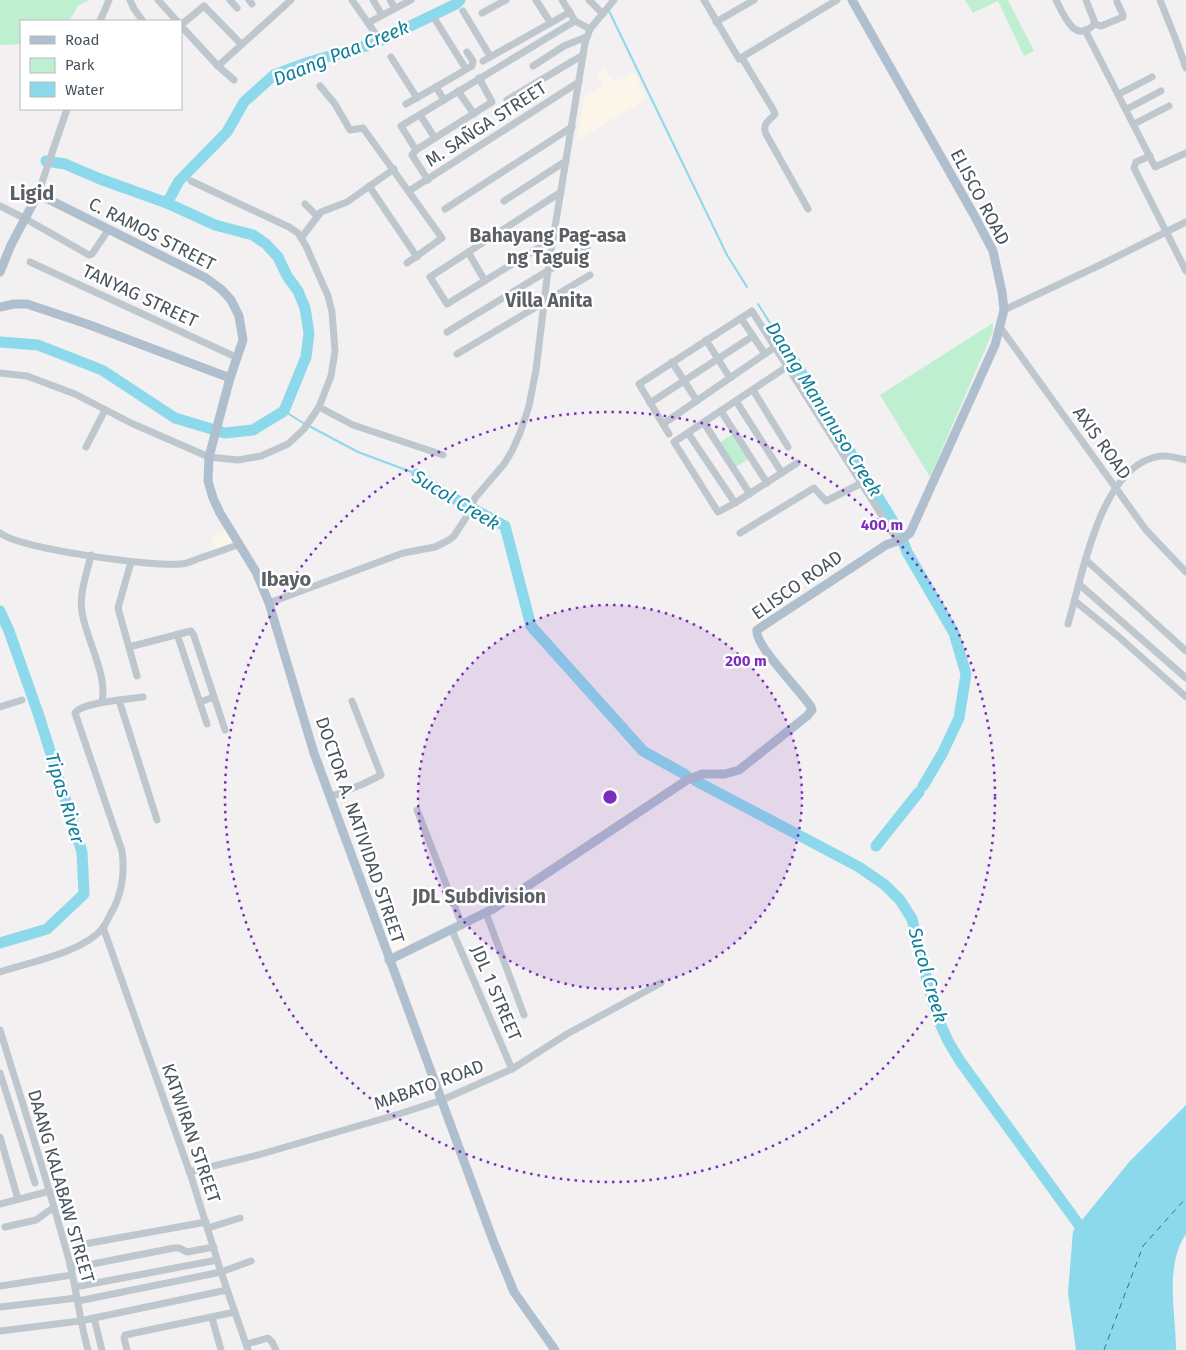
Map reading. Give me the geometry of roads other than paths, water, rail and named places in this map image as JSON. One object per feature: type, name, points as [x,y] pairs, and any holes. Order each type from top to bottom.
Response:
[{"type":"main road","name":"ELISCO ROAD","points":[[389,960],[486,913],[521,892],[687,780],[702,774],[724,774],[739,770],[807,716],[812,710],[811,707],[769,655],[757,637],[758,630],[886,545],[901,540],[910,534],[986,370],[1004,310],[1002,292],[992,252],[974,215],[852,0]]},
{"type":"main road","points":[[0,272],[11,245],[38,194]]},
{"type":"main road","name":"C. RAMOS STREET","points":[[38,194],[206,278],[222,290],[231,300],[239,316]]},
{"type":"main road","points":[[0,307],[27,304],[87,324],[230,378]]},
{"type":"main road","name":"DOCTOR A. NATIVIDAD STREET","points":[[239,316],[243,340],[230,378],[209,456],[208,481],[213,498],[256,572],[269,603],[314,754],[514,1292],[555,1350]]},
{"type":"street","points":[[100,20],[109,0]]},
{"type":"street","points":[[130,0],[142,20]]},
{"type":"street","points":[[158,0],[176,20]]},
{"type":"street","points":[[230,0],[237,8]]},
{"type":"street","points":[[218,66],[291,0]]},
{"type":"street","points":[[352,0],[375,33]]},
{"type":"street","points":[[373,0],[382,15]]},
{"type":"street","points":[[390,0],[395,8]]},
{"type":"street","points":[[368,23],[410,0]]},
{"type":"street","points":[[482,13],[506,0]]},
{"type":"street","points":[[536,0],[550,22]]},
{"type":"street","points":[[562,0],[575,21],[590,29]]},
{"type":"street","points":[[589,0],[606,10]]},
{"type":"street","points":[[269,603],[397,555],[440,545],[454,536],[473,502],[504,464],[520,433],[529,406],[536,370],[548,270],[586,37],[590,29],[614,0]]},
{"type":"street","points":[[704,0],[716,22],[774,111],[775,114],[764,124],[763,128],[808,209]]},
{"type":"street","points":[[716,22],[754,0]]},
{"type":"street","points":[[820,0],[825,7]]},
{"type":"street","points":[[740,58],[837,0]]},
{"type":"street","points":[[1056,0],[1073,28],[1081,31],[1095,24],[1101,26],[1123,17],[1117,2]]},
{"type":"street","points":[[1086,0],[1095,19],[1095,24]]},
{"type":"street","points":[[1160,0],[1185,65]]},
{"type":"street","points":[[182,25],[204,6],[241,44]]},
{"type":"street","points":[[463,11],[486,58],[570,12]]},
{"type":"street","points":[[436,20],[466,69]]},
{"type":"street","points":[[416,150],[397,128],[575,21]]},
{"type":"street","points":[[182,27],[218,66],[234,80]]},
{"type":"street","points":[[1085,30],[1156,167],[1186,153]]},
{"type":"street","points":[[533,66],[564,46],[586,37]]},
{"type":"street","points":[[406,104],[436,88],[473,64],[468,52]]},
{"type":"street","points":[[507,100],[583,55]]},
{"type":"street","points":[[391,57],[417,98]]},
{"type":"street","points":[[1119,94],[1152,77]]},
{"type":"street","points":[[428,180],[412,155],[416,150],[493,102],[480,78]]},
{"type":"street","name":"M. SAÑGA STREET","points":[[409,191],[579,82]]},
{"type":"street","points":[[320,86],[335,104],[350,130],[363,128],[442,238],[407,263]]},
{"type":"street","points":[[436,88],[444,100]]},
{"type":"street","points":[[458,91],[474,114]]},
{"type":"street","points":[[1126,109],[1161,91]]},
{"type":"street","points":[[1134,124],[1169,106]]},
{"type":"street","points":[[38,194],[67,110]]},
{"type":"street","points":[[420,115],[435,138]]},
{"type":"street","points":[[444,209],[572,127]]},
{"type":"street","points":[[1150,156],[1136,162],[1134,166],[1186,271]]},
{"type":"street","points":[[504,201],[566,162]]},
{"type":"street","points":[[301,238],[321,212],[347,202],[394,170]]},
{"type":"street","points":[[0,373],[27,376],[76,394],[131,424],[209,456],[238,460],[261,456],[288,444],[304,429],[319,408],[331,376],[335,351],[332,312],[328,296],[318,272],[301,238],[289,227],[191,181]]},
{"type":"street","points":[[368,186],[417,256]]},
{"type":"street","points":[[553,239],[447,304],[430,277],[561,192]]},
{"type":"street","points":[[305,204],[317,216]]},
{"type":"street","points":[[0,206],[26,218],[89,255],[92,254],[109,229]]},
{"type":"street","points":[[1004,310],[1186,222]]},
{"type":"street","points":[[447,332],[588,247]]},
{"type":"street","points":[[468,252],[485,281]]},
{"type":"street","name":"TANYAG STREET","points":[[30,262],[238,358]]},
{"type":"street","points":[[457,354],[590,275]]},
{"type":"street","points":[[669,434],[638,384],[752,311],[860,484],[901,540]]},
{"type":"street","points":[[741,318],[765,354]]},
{"type":"street","name":"AXIS ROAD","points":[[1000,327],[1114,488],[1146,530],[1186,572]]},
{"type":"street","points":[[650,403],[753,336]]},
{"type":"street","points":[[706,340],[730,378]]},
{"type":"street","points":[[663,424],[775,347]]},
{"type":"street","points":[[672,362],[697,401]]},
{"type":"street","points":[[788,366],[674,442],[716,511],[720,512],[797,463]]},
{"type":"street","points":[[753,390],[788,447]]},
{"type":"street","points":[[736,401],[782,473]]},
{"type":"street","points":[[319,408],[353,426],[443,455]]},
{"type":"street","points":[[86,446],[105,410]]},
{"type":"street","points":[[721,411],[767,483]]},
{"type":"street","points":[[704,423],[750,494]]},
{"type":"street","points":[[688,433],[735,503]]},
{"type":"street","points":[[1068,624],[1097,527],[1114,488],[1136,465],[1151,458],[1161,456],[1186,460]]},
{"type":"street","points":[[740,533],[814,488],[826,501],[860,484]]},
{"type":"street","points":[[0,533],[7,538],[25,543],[131,562],[182,564],[240,544]]},
{"type":"street","points":[[92,555],[82,593],[82,612],[104,688],[102,702]]},
{"type":"street","points":[[1086,560],[1186,651]]},
{"type":"street","points":[[131,562],[118,605],[137,676]]},
{"type":"street","points":[[1080,585],[1186,678]]},
{"type":"street","points":[[1075,601],[1119,637],[1186,697]]},
{"type":"street","points":[[129,647],[188,630],[193,633],[225,730]]},
{"type":"street","points":[[177,634],[207,724]]},
{"type":"street","points":[[0,972],[68,951],[104,927],[120,894],[124,868],[122,851],[76,718],[76,711],[102,702],[143,697]]},
{"type":"street","points":[[200,702],[214,697]]},
{"type":"street","points":[[0,707],[22,700]]},
{"type":"street","points":[[119,700],[157,820]]},
{"type":"street","points":[[330,797],[381,775],[352,701]]},
{"type":"street","points":[[417,810],[462,925]]},
{"type":"street","points":[[486,913],[524,1015]]},
{"type":"street","name":"KATWIRAN STREET","points":[[104,927],[248,1347]]},
{"type":"street","name":"JDL 1 STREET","points":[[452,930],[512,1069]]},
{"type":"street","name":"MABATO ROAD","points":[[189,1172],[265,1153],[442,1100],[512,1069],[567,1034],[661,982]]},
{"type":"street","name":"DAANG KALABAW STREET","points":[[0,1030],[50,1191],[70,1266],[80,1321],[88,1350]]},
{"type":"street","points":[[12,1067],[0,1071],[35,1183]]},
{"type":"street","points":[[0,1137],[18,1199]]},
{"type":"street","points":[[0,1204],[50,1191]]},
{"type":"street","points":[[5,1226],[36,1220],[54,1207]]},
{"type":"street","points":[[79,1245],[240,1218]]},
{"type":"street","points":[[70,1266],[82,1266],[174,1248],[187,1252],[214,1247]]},
{"type":"street","points":[[75,1287],[217,1260]]},
{"type":"street","points":[[0,1307],[77,1299],[221,1272],[251,1261]]},
{"type":"street","points":[[0,1286],[72,1275]]},
{"type":"street","points":[[0,1332],[80,1321],[227,1290]]},
{"type":"street","points":[[127,1350],[125,1336],[235,1312]]},
{"type":"street","points":[[94,1318],[102,1350]]},
{"type":"street","points":[[212,1318],[222,1350]]},
{"type":"street","points":[[248,1347],[268,1338],[276,1350]]},
{"type":"water","points":[[1186,1105],[1186,1234],[1179,1247],[1173,1275],[1176,1350],[1076,1350],[1068,1293],[1073,1231],[1130,1161]]},
{"type":"waterway","name":"Daang Paa Creek","points":[[0,342],[38,345],[102,370],[175,418],[225,433],[253,430],[284,411],[306,357],[309,333],[305,308],[298,291],[287,276],[278,257],[266,244],[253,235],[215,225],[167,203],[179,181],[227,132],[244,102],[274,75],[309,62],[373,44],[456,4],[460,0]]},
{"type":"waterway","name":"Daang Manunuso Creek","points":[[608,9],[727,255],[747,287]]},
{"type":"waterway","points":[[46,161],[65,164],[100,179],[167,203]]},
{"type":"waterway","name":"Daang Manunuso Creek","points":[[758,304],[794,361]]},
{"type":"waterway","name":"Daang Manunuso Creek","points":[[794,361],[899,531],[907,552],[954,633],[966,674],[959,718],[942,754],[923,786]]},
{"type":"waterway","name":"Sucol Creek","points":[[284,411],[305,424]]},
{"type":"waterway","name":"Sucol Creek","points":[[309,426],[358,452],[417,474]]},
{"type":"waterway","name":"Sucol Creek","points":[[417,474],[440,491],[505,526],[531,626],[643,751],[686,775]]},
{"type":"waterway","name":"Tipas River","points":[[0,611],[38,713],[82,852],[84,894],[47,929],[0,943]]},
{"type":"waterway","name":"Sucol Creek","points":[[696,781],[859,867],[885,885],[900,900],[912,919],[935,1012],[948,1041],[960,1061],[1079,1225],[1091,1231]]},
{"type":"waterway","name":"Daang Manunuso Creek","points":[[876,846],[919,792]]},
{"type":"district","name":"Ligid","points":[[32,193]]},
{"type":"district","name":"Bahayang Pag-asa ng Taguig","points":[[548,246]]},
{"type":"district","name":"Villa Anita","points":[[549,300]]},
{"type":"district","name":"Ibayo","points":[[286,579]]},
{"type":"district","name":"JDL Subdivision","points":[[479,896]]}]
